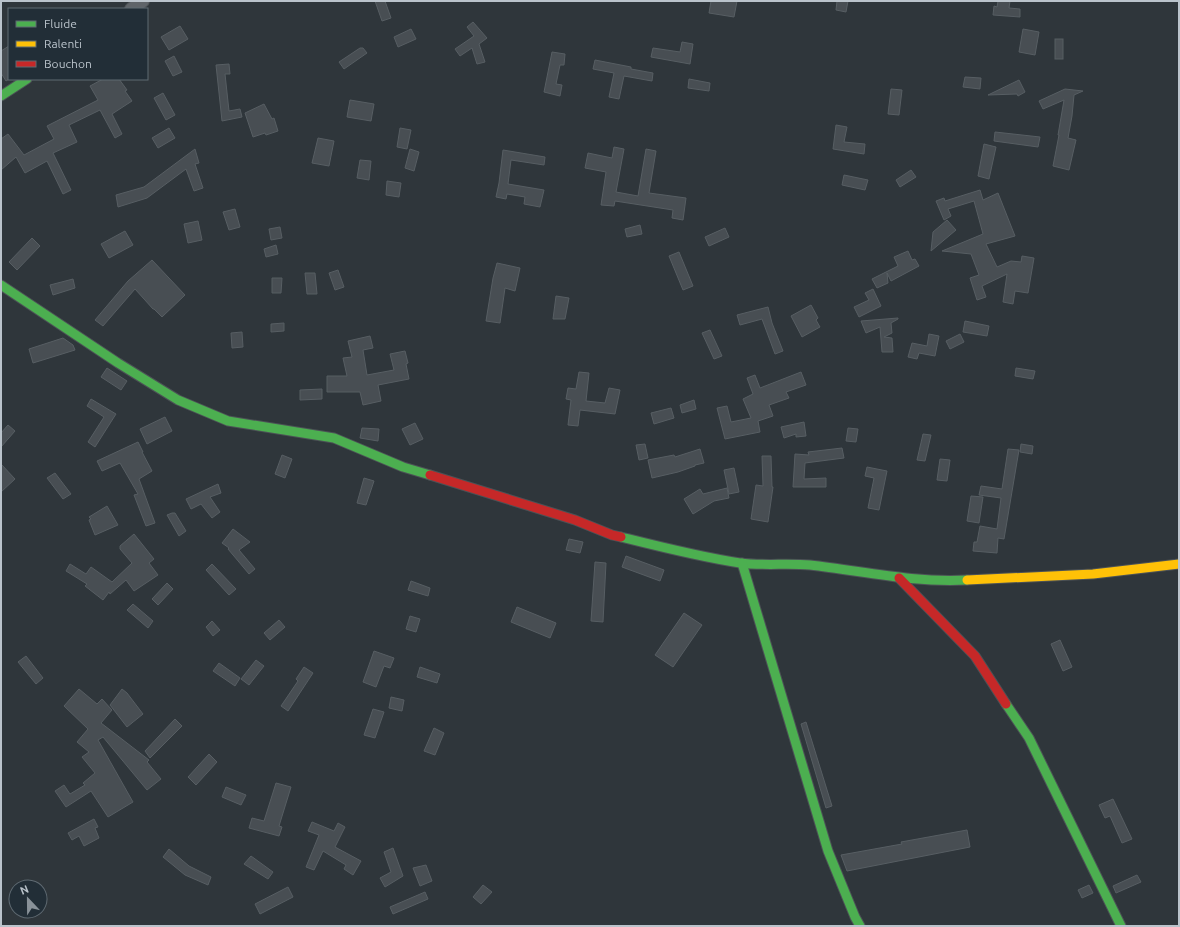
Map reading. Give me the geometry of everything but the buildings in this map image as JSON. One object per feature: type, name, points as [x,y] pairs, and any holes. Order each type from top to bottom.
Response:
[{"type":"street","points":[[132,8],[143,1]]},
{"type":"street","points":[[1,96],[25,80]]},
{"type":"street","points":[[1,285],[118,363],[178,400],[228,421],[334,438],[403,467],[575,520],[612,535],[693,555],[742,563],[809,565],[899,578],[955,581],[1077,575],[1179,564]]},
{"type":"street","points":[[742,563],[828,851],[860,926]]},
{"type":"street","points":[[899,578],[975,656],[1029,738],[1121,926]]},
{"type":"traffic: fast","points":[[1,96],[25,80]]},
{"type":"traffic: fast","points":[[1,285],[118,363],[178,400],[228,421],[334,438],[403,467],[430,475]]},
{"type":"traffic: fast","points":[[621,537],[695,555],[740,563],[810,565],[928,580],[967,580]]},
{"type":"traffic: fast","points":[[742,563],[828,851],[860,926]]},
{"type":"traffic: fast","points":[[1006,704],[1029,738],[1121,926]]},
{"type":"traffic: slow","points":[[967,580],[1093,574],[1179,564]]},
{"type":"traffic: jam","points":[[430,475],[575,520],[612,535],[621,537]]},
{"type":"traffic: jam","points":[[899,578],[975,656],[1006,704]]}]
